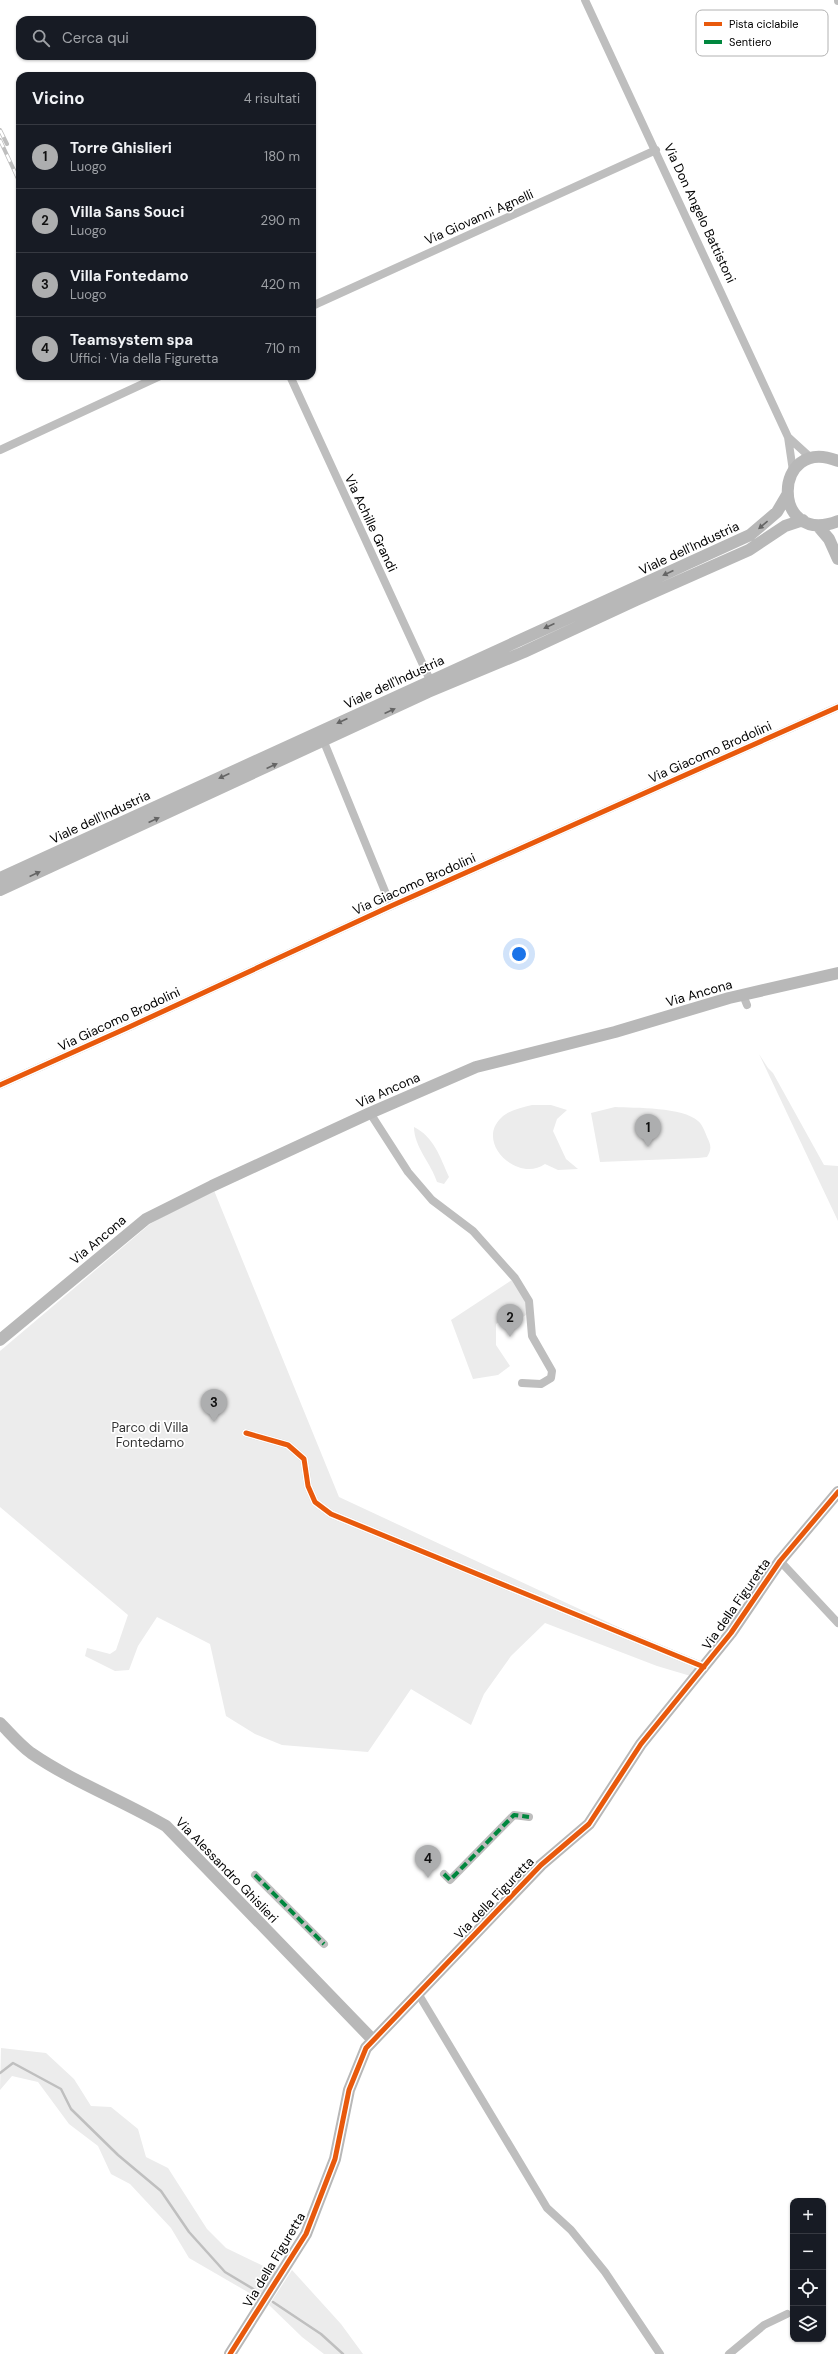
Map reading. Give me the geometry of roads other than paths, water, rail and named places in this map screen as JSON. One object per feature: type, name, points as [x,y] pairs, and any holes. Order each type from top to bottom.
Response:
[{"type":"main road","points":[[793,471],[801,463],[811,458],[835,458]]},
{"type":"main road","name":"Via Don Angelo Battistoni","points":[[786,495],[788,482],[793,471]]},
{"type":"main road","name":"Viale dell'Industria","points":[[0,878],[430,680],[750,535],[777,512],[786,495]]},
{"type":"main road","points":[[786,495],[795,514],[802,520],[818,526],[829,540],[838,559]]},
{"type":"main road","name":"Viale dell'Industria","points":[[0,890],[324,742],[428,692],[524,652],[749,550],[785,526],[802,520]]},
{"type":"main road","points":[[818,526],[838,521]]},
{"type":"main road","name":"Via Ancona","points":[[0,1340],[146,1218],[370,1113],[476,1067],[746,1000],[838,973]]},
{"type":"main road","name":"Via della Figuretta","points":[[230,2354],[306,2234],[335,2159],[349,2090],[366,2048],[372,2039],[419,1994],[542,1865],[588,1824],[641,1744],[731,1633],[780,1561],[838,1492]]},
{"type":"main road","name":"Via Alessandro Ghislieri","points":[[0,1723],[30,1752],[64,1773],[126,1803],[166,1826],[372,2039]]},
{"type":"street","name":"Via Don Angelo Battistoni","points":[[585,0],[788,437],[793,471]]},
{"type":"street","name":"Via Giovanni Agnelli","points":[[316,304],[656,150]]},
{"type":"street","points":[[0,450],[151,380]]},
{"type":"street","name":"Via Achille Grandi","points":[[292,380],[430,680]]},
{"type":"street","name":"Via Don Angelo Battistoni","points":[[788,437],[811,458]]},
{"type":"street","name":"Via Giacomo Brodolini","points":[[0,1085],[391,906],[838,707]]},
{"type":"street","points":[[324,742],[391,906]]},
{"type":"street","points":[[370,1113],[408,1172],[432,1200],[473,1230],[515,1278],[528,1301],[532,1336],[552,1371],[551,1378],[541,1384],[522,1383]]},
{"type":"street","points":[[246,1433],[288,1445],[304,1459],[308,1486],[315,1502],[331,1514],[704,1667]]},
{"type":"street","points":[[780,1561],[838,1623]]},
{"type":"street","points":[[444,1874],[450,1880],[514,1815],[529,1817]]},
{"type":"street","points":[[255,1875],[324,1944]]},
{"type":"street","points":[[419,1994],[547,2208],[570,2230],[605,2272],[660,2354]]},
{"type":"street","points":[[729,2354],[764,2325],[787,2314]]},
{"type":"waterway","points":[[0,2073],[13,2063],[61,2089],[71,2109],[118,2155],[161,2191],[189,2232],[225,2272],[260,2293]]},
{"type":"waterway","points":[[273,2302],[321,2334],[343,2354]]},
{"type":"railway","points":[[0,130],[7,144]]},
{"type":"railway","points":[[0,140],[16,174]]},
{"type":"place","name":"Torre Ghislieri","points":[[648,1147]]},
{"type":"place","name":"Villa Sans Souci","points":[[510,1337]]},
{"type":"place","name":"Villa Fontedamo","points":[[214,1422]]},
{"type":"place","name":"Teamsystem spa","points":[[428,1878]]},
{"type":"park label","name":"Parco di Villa Fontedamo","points":[[150,1434]]}]
